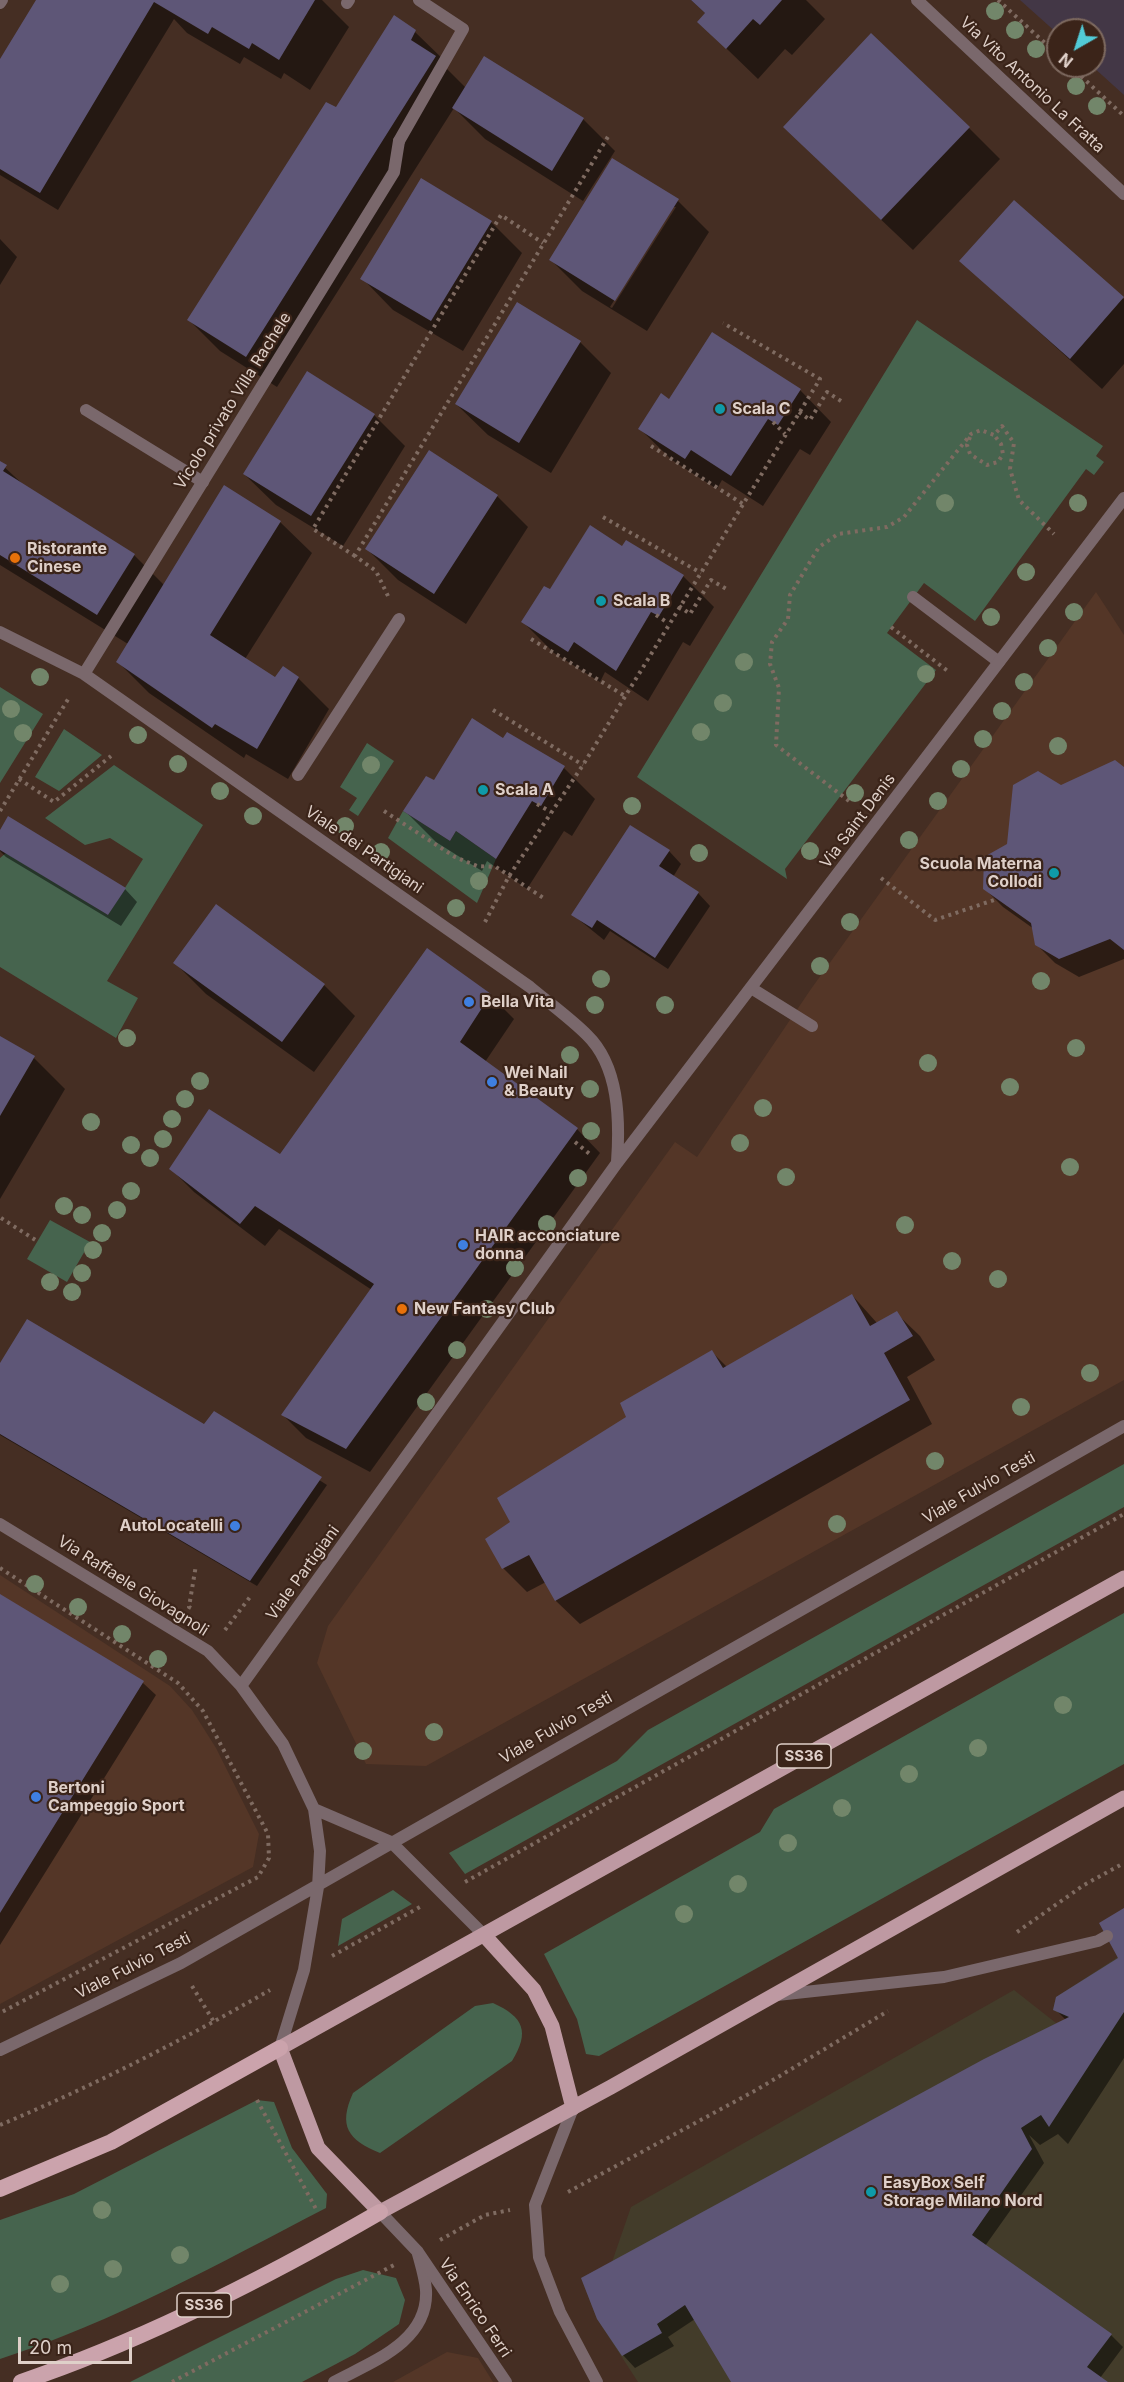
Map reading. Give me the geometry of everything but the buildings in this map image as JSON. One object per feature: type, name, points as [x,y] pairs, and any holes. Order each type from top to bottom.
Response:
[{"type":"highway","name":"SS36","points":[[0,2189],[111,2142],[280,2048]]},
{"type":"highway","name":"SS36","points":[[21,2382],[160,2327],[330,2241],[380,2212]]},
{"type":"main road","name":"SS36","points":[[280,2048],[1124,1578]]},
{"type":"main road","name":"SS36","points":[[380,2212],[573,2108],[1122,1800]]},
{"type":"main road","points":[[484,1935],[534,1990],[552,2026],[573,2108]]},
{"type":"main road","points":[[280,2048],[318,2148],[380,2212]]},
{"type":"street","name":"Vicolo privato Villa Rachele","points":[[84,674],[394,172],[399,141],[463,28],[419,0]]},
{"type":"street","name":"Via Vito Antonio La Fratta","points":[[917,0],[1124,194]]},
{"type":"street","points":[[86,410],[203,482]]},
{"type":"street","name":"Via Saint Denis","points":[[617,1164],[1124,498]]},
{"type":"street","points":[[914,597],[999,662]]},
{"type":"street","points":[[298,775],[399,619]]},
{"type":"street","name":"Viale dei Partigiani","points":[[0,632],[84,674],[530,987],[588,1036],[604,1058],[615,1092],[619,1141],[617,1164]]},
{"type":"street","points":[[751,988],[812,1026]]},
{"type":"street","name":"Viale Partigiani","points":[[241,1686],[617,1164]]},
{"type":"street","name":"Viale Fulvio Testi","points":[[0,2050],[181,1963],[318,1887],[391,1842],[1124,1426]]},
{"type":"street","name":"Via Raffaele Giovagnoli","points":[[0,1524],[207,1651],[241,1686]]},
{"type":"street","points":[[241,1686],[283,1744],[314,1809],[320,1851],[318,1887],[304,1970],[280,2048]]},
{"type":"street","points":[[314,1809],[391,1842],[484,1935]]},
{"type":"street","points":[[773,1995],[944,1977],[1098,1941],[1107,1936]]},
{"type":"street","points":[[573,2108],[536,2205],[539,2257],[560,2312],[597,2382]]},
{"type":"street","points":[[334,2382],[390,2352],[411,2335],[425,2309],[426,2289],[418,2252],[380,2212]]},
{"type":"street","name":"Via Enrico Ferri","points":[[418,2252],[506,2382]]},
{"type":"path","points":[[998,0],[1046,44]]},
{"type":"path","points":[[1083,78],[1124,116]]},
{"type":"path","points":[[355,556],[609,135]]},
{"type":"path","points":[[399,619],[376,571],[313,529],[501,215],[543,243]]},
{"type":"path","points":[[485,922],[509,876],[583,765],[820,378],[723,323]]},
{"type":"path","points":[[798,412],[810,420],[827,392],[841,400]]},
{"type":"path","points":[[773,422],[785,434]]},
{"type":"path","points":[[994,435],[1002,426],[1008,432],[1014,443],[1010,469],[1019,500],[1054,534]]},
{"type":"path","points":[[849,801],[776,745],[779,688],[770,664],[772,642],[788,619],[790,595],[819,548],[838,534],[887,527],[904,517],[971,434],[981,430],[994,435],[1001,444],[1003,454],[998,462],[987,465],[979,462],[970,454],[967,445],[971,434]]},
{"type":"path","points":[[651,446],[743,504]]},
{"type":"path","points":[[603,517],[701,573]]},
{"type":"path","points":[[679,606],[690,614],[711,580],[728,590]]},
{"type":"path","points":[[656,615],[668,623]]},
{"type":"path","points":[[891,627],[949,672]]},
{"type":"path","points":[[531,639],[625,696]]},
{"type":"path","points":[[493,710],[583,765]]},
{"type":"path","points":[[0,811],[56,717]]},
{"type":"path","points":[[19,779],[54,802],[111,756]]},
{"type":"path","points":[[537,804],[551,812]]},
{"type":"path","points":[[384,812],[455,857],[477,866],[496,867],[545,899]]},
{"type":"path","points":[[881,878],[935,920],[997,899]]},
{"type":"path","points":[[575,1143],[600,1162]]},
{"type":"path","points":[[0,1219],[37,1241]]},
{"type":"path","points":[[490,1868],[1124,1514]]},
{"type":"path","points":[[196,1565],[189,1606],[198,1612]]},
{"type":"path","points":[[0,1568],[178,1683],[203,1711],[268,1834],[269,1858],[258,1877],[0,2013]]},
{"type":"path","points":[[217,1624],[226,1630],[250,1598]]},
{"type":"path","points":[[1011,1936],[1084,1886],[1124,1863]]},
{"type":"path","points":[[327,1958],[410,1913]]},
{"type":"path","points":[[0,2125],[58,2101],[214,2022],[192,1986]]},
{"type":"path","points":[[562,2195],[758,2089],[895,2006]]},
{"type":"path","points":[[257,2100],[316,2209]]},
{"type":"path","points":[[438,2241],[485,2215]]},
{"type":"path","points":[[172,2382],[386,2270]]},
{"type":"shaded area","points":[[1020,0],[1124,0],[1124,95],[1105,78],[1106,18],[1046,18],[1046,23]]},
{"type":"shaded area","points":[[1096,592],[1124,635],[1124,1380],[426,1766],[366,1764],[317,1663],[328,1626],[675,1142],[697,1157],[811,989]]},
{"type":"shaded area","points":[[0,1575],[170,1686],[192,1710],[216,1748],[259,1834],[253,1867],[0,2004]]},
{"type":"shaded area","name":"EasyBox Self Storage Milano Nord","points":[[1124,1953],[1124,2382],[638,2382],[597,2319],[581,2278],[612,2262],[631,2207],[1014,1990],[1056,2023],[1068,2018],[1053,2010],[1056,1997]]},
{"type":"shaded area","points":[[447,2352],[478,2358],[493,2382],[393,2382]]},
{"type":"green space","points":[[917,320],[1103,446],[1096,456],[1104,462],[1094,475],[1086,469],[975,621],[924,583],[887,633],[936,670],[785,869],[787,879],[637,777]]},
{"type":"green space","points":[[0,687],[43,714],[0,783]]},
{"type":"green space","points":[[64,729],[102,755],[59,791],[35,777]]},
{"type":"green space","points":[[367,743],[394,761],[358,816],[349,810],[357,798],[340,787]]},
{"type":"green space","points":[[114,765],[203,825],[107,981],[138,998],[116,1038],[0,967],[0,858],[6,853],[108,915],[143,859],[110,838],[85,845],[45,818]]},
{"type":"green space","points":[[403,811],[450,841],[456,831],[496,859],[477,903],[388,838]]},
{"type":"green space","points":[[50,1220],[90,1242],[67,1282],[27,1259]]},
{"type":"green space","points":[[1124,1464],[1124,1507],[465,1874],[449,1853],[617,1761],[648,1730]]},
{"type":"green space","points":[[1124,1613],[1124,1764],[599,2056],[586,2054],[577,2019],[544,1954],[760,1832],[774,1809]]},
{"type":"green space","points":[[393,1890],[412,1904],[338,1946],[342,1919]]},
{"type":"green space","points":[[493,2003],[512,2014],[521,2026],[521,2042],[512,2061],[380,2153],[353,2137],[346,2114],[353,2093],[475,2006]]},
{"type":"green space","points":[[257,2100],[274,2102],[292,2148],[327,2194],[326,2208],[166,2290],[84,2328],[0,2359],[0,2220],[74,2194]]},
{"type":"green space","points":[[363,2270],[396,2278],[405,2300],[399,2324],[355,2354],[302,2382],[130,2382],[336,2279]]},
{"type":"place","name":"Scala C","points":[[720,409]]},
{"type":"place","name":"Ristorante Cinese","points":[[15,558]]},
{"type":"place","name":"Scala B","points":[[601,601]]},
{"type":"place","name":"Scala A","points":[[483,790]]},
{"type":"place","name":"Scuola Materna Collodi","points":[[1054,873]]},
{"type":"place","name":"Bella Vita","points":[[469,1002]]},
{"type":"place","name":"Wei Nail & Beauty","points":[[492,1082]]},
{"type":"place","name":"HAIR acconciature donna","points":[[463,1245]]},
{"type":"place","name":"New Fantasy Club","points":[[402,1309]]},
{"type":"place","name":"AutoLocatelli","points":[[235,1526]]},
{"type":"place","name":"Bertoni Campeggio Sport","points":[[36,1797]]},
{"type":"place","name":"EasyBox Self Storage Milano Nord","points":[[871,2192]]}]
